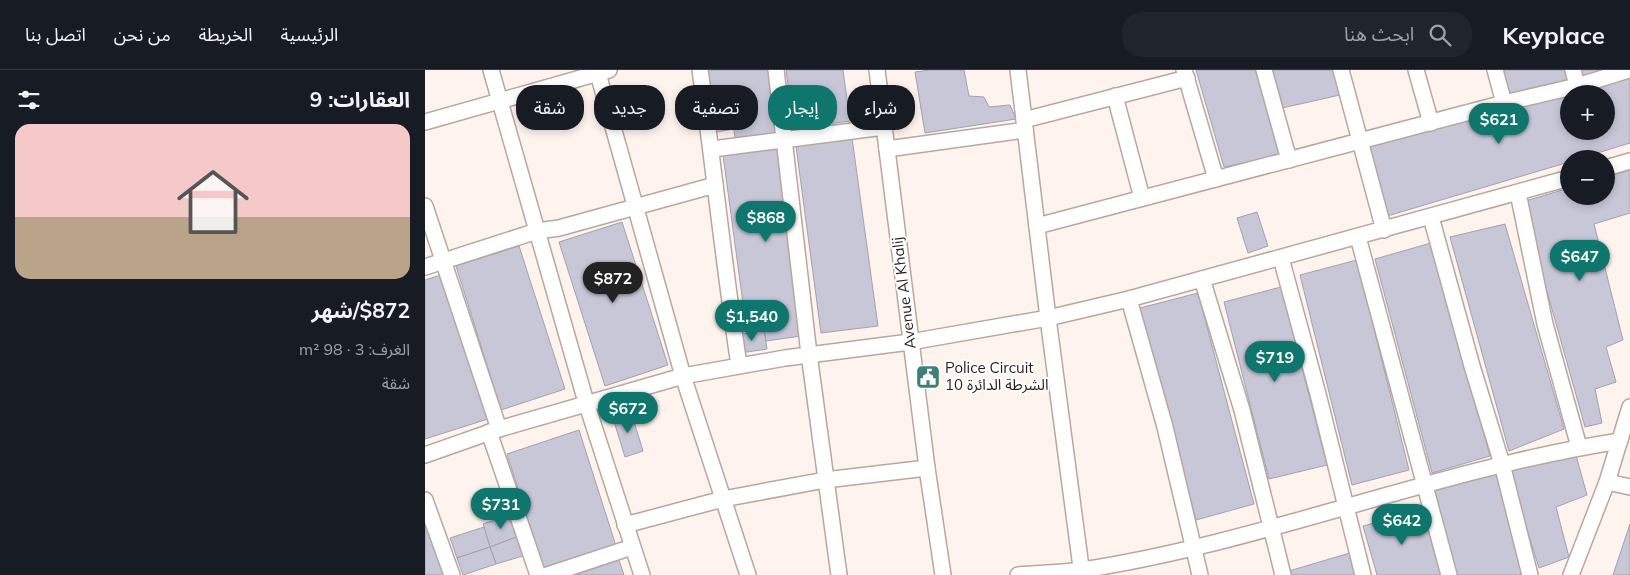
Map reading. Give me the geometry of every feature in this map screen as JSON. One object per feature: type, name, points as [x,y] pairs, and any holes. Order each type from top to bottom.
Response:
[{"type":"street","points":[[491,70],[586,402],[642,575]]},
{"type":"street","points":[[700,70],[711,149],[724,270],[739,366]]},
{"type":"street","points":[[776,70],[809,354],[839,575]]},
{"type":"street","points":[[877,71],[893,70]]},
{"type":"street","points":[[1018,70],[1048,318],[1082,572]]},
{"type":"street","points":[[1264,70],[1289,160]]},
{"type":"street","points":[[1341,70],[1384,230]]},
{"type":"street","points":[[1416,70],[1431,123]]},
{"type":"street","points":[[1495,70],[1504,103]]},
{"type":"street","points":[[1573,70],[1577,85]]},
{"type":"street","points":[[1580,85],[1629,70]]},
{"type":"street","points":[[425,122],[601,71],[635,208],[683,376],[748,575]]},
{"type":"street","name":"Avenue Al Khalij","points":[[877,71],[879,85]]},
{"type":"street","points":[[887,149],[1025,125],[1186,74],[1216,179]]},
{"type":"street","points":[[1037,226],[1560,90]]},
{"type":"street","points":[[1115,96],[1142,198]]},
{"type":"street","points":[[711,149],[860,130]]},
{"type":"street","name":"Avenue Al Khalij","points":[[885,130],[910,342],[943,575]]},
{"type":"street","points":[[1615,165],[1630,161]]},
{"type":"street","points":[[425,456],[494,431],[586,402],[683,376],[809,354],[910,342],[1048,318],[1129,299],[1560,181]]},
{"type":"street","points":[[425,267],[537,231],[559,228],[715,185]]},
{"type":"street","points":[[1518,193],[1545,324],[1579,447]]},
{"type":"street","points":[[425,206],[444,260],[538,575]]},
{"type":"street","points":[[1431,217],[1472,366],[1502,464],[1530,575]]},
{"type":"street","points":[[1358,237],[1449,575]]},
{"type":"street","points":[[1281,258],[1318,394],[1363,575]]},
{"type":"street","points":[[1202,279],[1242,410],[1283,575]]},
{"type":"street","points":[[1129,299],[1165,427],[1200,575]]},
{"type":"street","points":[[1571,575],[1607,482],[1630,407]]},
{"type":"street","points":[[1018,575],[1082,572],[1272,528],[1502,464],[1579,447],[1620,441]]},
{"type":"street","points":[[625,525],[723,499],[825,480],[927,468]]},
{"type":"street","points":[[1607,482],[1630,487]]},
{"type":"street","points":[[425,500],[452,575]]},
{"type":"street","points":[[547,575],[632,547]]},
{"type":"building","points":[[708,70],[769,70],[771,85],[768,85],[768,130],[778,130],[778,133],[735,139],[734,130],[758,130],[758,85],[710,85]]},
{"type":"building","points":[[786,70],[843,70],[847,99],[847,121],[837,123],[837,85],[788,85]]},
{"type":"building","points":[[964,70],[969,96],[984,97],[989,107],[1010,105],[1016,119],[925,133],[915,72]]},
{"type":"building","points":[[1196,70],[1258,70],[1280,155],[1224,167]]},
{"type":"building","points":[[1272,70],[1334,70],[1340,95],[1282,108]]},
{"type":"building","points":[[1500,70],[1569,70],[1573,82],[1507,98]]},
{"type":"building","points":[[1577,70],[1613,70],[1580,81]]},
{"type":"building","points":[[1630,74],[1630,143],[1607,150],[1560,150],[1560,165],[1384,217],[1363,144],[1560,92],[1560,140],[1615,140],[1615,85],[1588,85]]},
{"type":"building","points":[[852,138],[878,326],[821,333],[796,146]]},
{"type":"building","points":[[783,146],[808,335],[766,341],[764,330],[747,333],[723,155]]},
{"type":"building","points":[[1630,170],[1630,213],[1594,224],[1623,340],[1606,347],[1616,382],[1595,389],[1602,423],[1585,427],[1522,202],[1560,191],[1560,205],[1615,205],[1615,174]]},
{"type":"building","points":[[1257,212],[1268,246],[1248,253],[1237,218]]},
{"type":"building","points":[[622,222],[668,365],[605,386],[559,242]]},
{"type":"building","points":[[1505,224],[1564,429],[1509,451],[1450,237]]},
{"type":"building","points":[[1431,243],[1490,456],[1432,473],[1375,259]]},
{"type":"building","points":[[519,246],[565,389],[501,410],[456,266]]},
{"type":"building","points":[[1357,260],[1409,470],[1352,485],[1300,275]]},
{"type":"building","points":[[441,275],[488,419],[425,439],[425,280]]},
{"type":"building","points":[[1281,287],[1327,465],[1269,479],[1224,302]]},
{"type":"building","points":[[1198,293],[1254,504],[1196,520],[1140,308]]},
{"type":"building","points":[[764,330],[767,349],[740,353],[737,335]]},
{"type":"building","points":[[631,412],[643,451],[625,457],[613,418]]},
{"type":"building","points":[[579,430],[616,546],[544,570],[507,454]]},
{"type":"building","points":[[1574,448],[1587,495],[1556,507],[1569,557],[1539,568],[1507,466]]},
{"type":"building","points":[[1497,470],[1527,575],[1456,575],[1432,489]]},
{"type":"building","points":[[1422,510],[1441,575],[1377,575],[1363,526]]},
{"type":"building","points":[[512,514],[519,536],[490,547],[483,524]]},
{"type":"building","points":[[425,515],[446,575],[425,575]]},
{"type":"building","points":[[1630,524],[1630,575],[1613,575]]},
{"type":"building","points":[[484,527],[490,547],[457,558],[450,538]]},
{"type":"building","points":[[519,536],[526,555],[496,564],[490,547]]},
{"type":"building","points":[[490,547],[496,564],[463,575],[457,558]]},
{"type":"building","points":[[1353,552],[1359,575],[1290,575],[1289,571]]},
{"type":"building","points":[[619,560],[624,575],[575,575]]},
{"type":"place","name":"Police Circuit 10 الشرطة الدائرة","points":[[928,377]]}]
